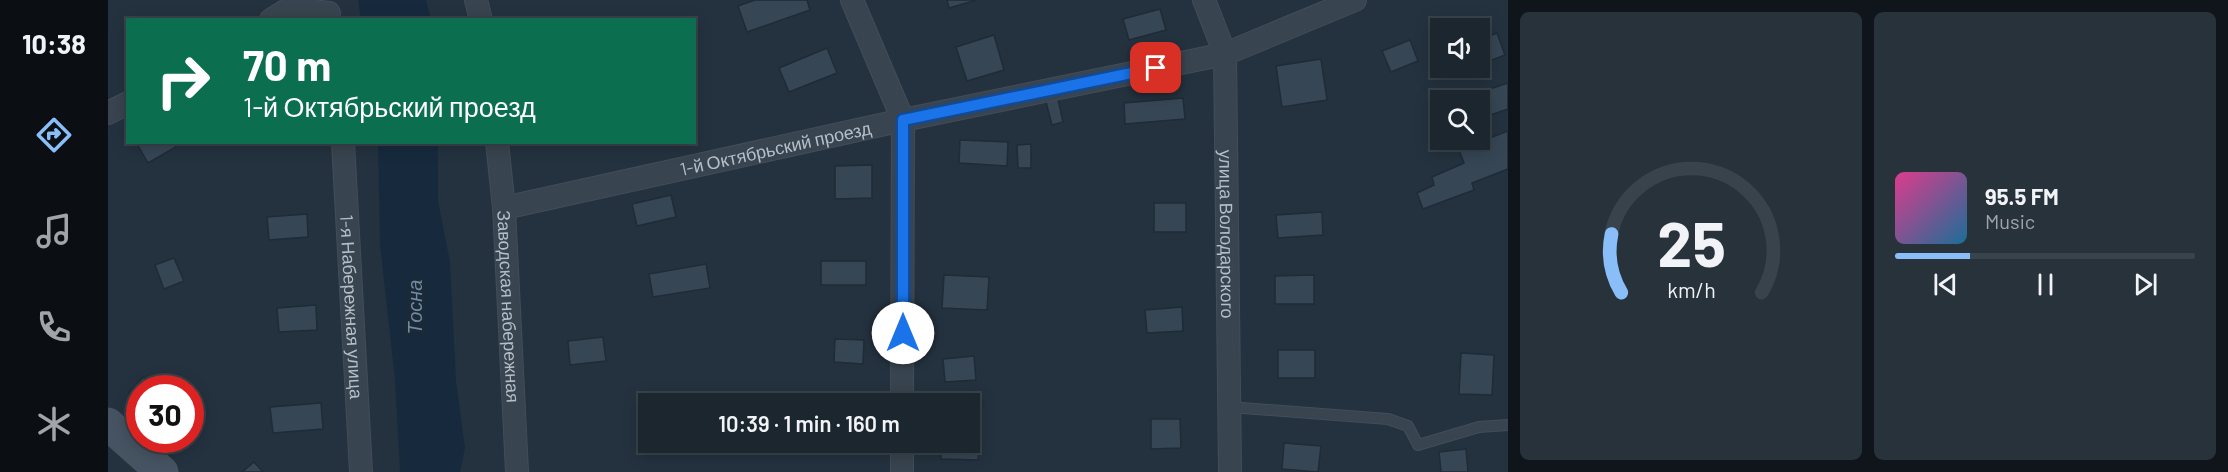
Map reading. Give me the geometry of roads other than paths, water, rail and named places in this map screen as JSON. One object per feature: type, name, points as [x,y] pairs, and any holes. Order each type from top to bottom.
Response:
[{"type":"street","points":[[476,0],[480,18]]},
{"type":"street","points":[[852,0],[903,120],[903,393]]},
{"type":"street","name":"улица Володарского","points":[[1204,0],[1225,54],[1230,472]]},
{"type":"street","name":"1-й Октябрьский проезд","points":[[504,208],[903,120],[1225,54],[1355,0]]},
{"type":"street","points":[[274,18],[290,8],[329,11]]},
{"type":"street","points":[[108,113],[126,104]]},
{"type":"street","name":"1-я Набережная улица","points":[[343,144],[361,472]]},
{"type":"street","name":"Заводская набережная","points":[[497,144],[504,208],[517,472]]},
{"type":"street","points":[[108,424],[162,472]]},
{"type":"street","points":[[902,453],[902,472]]},
{"type":"lane","points":[[1229,407],[1388,419],[1408,426],[1418,445],[1479,428],[1508,425]]},
{"type":"water","points":[[358,0],[426,0],[431,18],[361,18]]},
{"type":"water","name":"Тосна","points":[[378,144],[438,144],[438,201],[450,262],[456,381],[465,448],[460,472],[400,472],[395,379],[380,245]]}]
